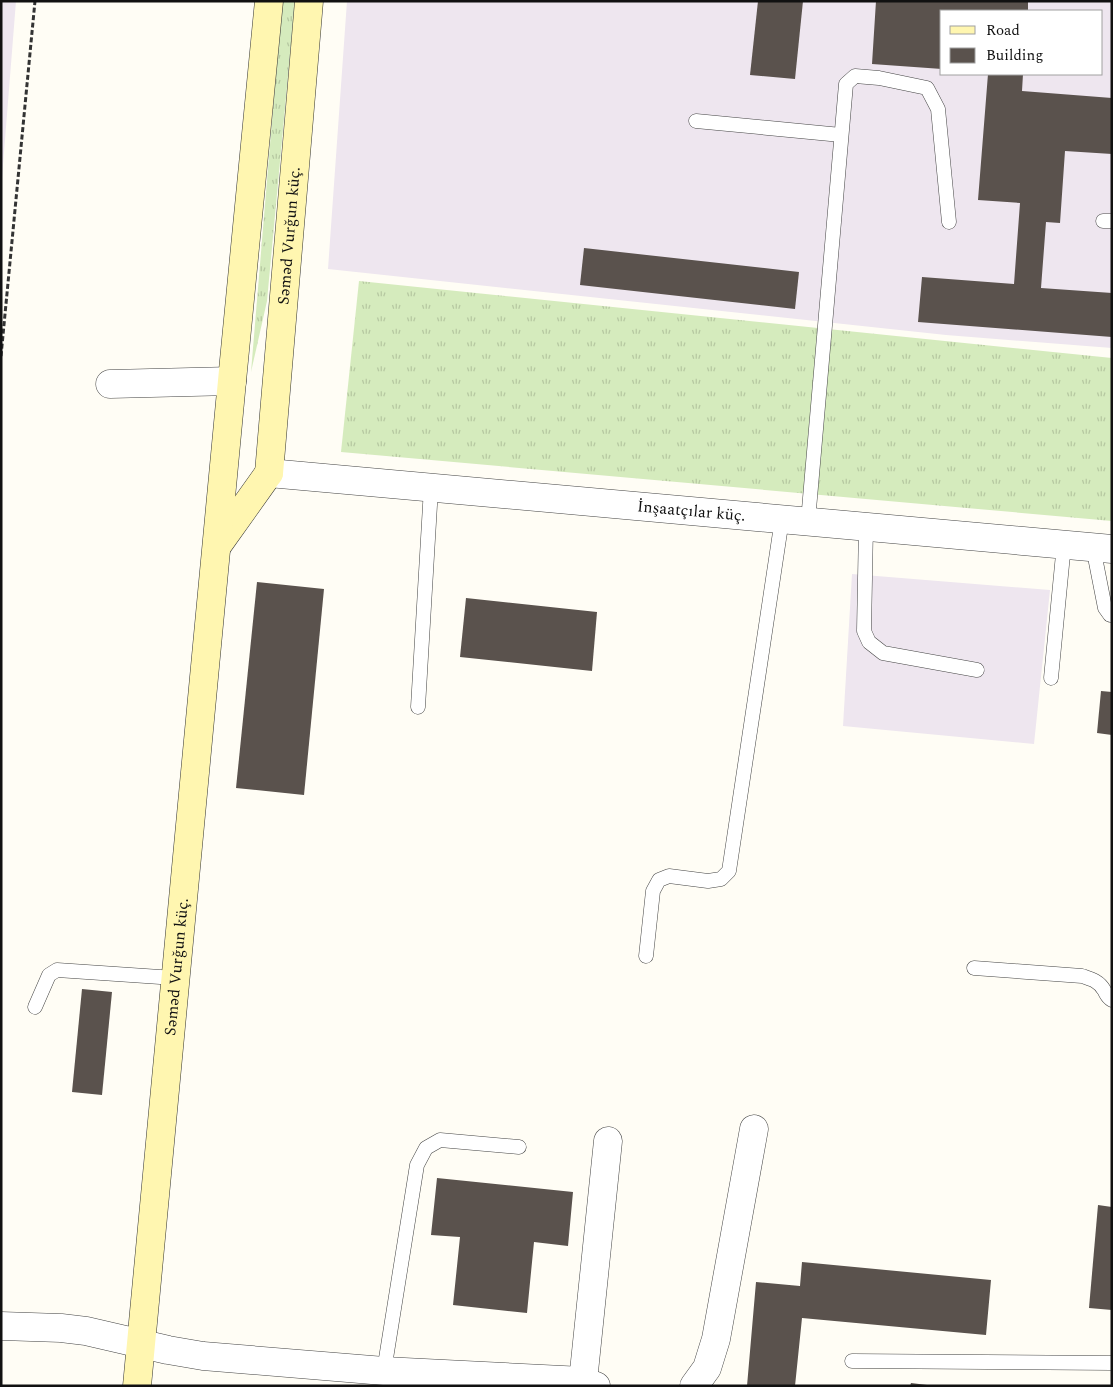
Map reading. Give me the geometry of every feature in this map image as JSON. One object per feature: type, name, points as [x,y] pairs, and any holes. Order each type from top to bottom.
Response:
[{"type":"main road","points":[[216,547],[269,473],[224,466],[269,1]]},
{"type":"main road","name":"Səməd Vurğun küç.","points":[[269,473],[309,1]]},
{"type":"main road","name":"Səməd Vurğun küç.","points":[[137,1386],[224,466]]},
{"type":"street","points":[[110,384],[232,381]]},
{"type":"street","name":"İnşaatçılar küç.","points":[[269,473],[1102,548]]},
{"type":"street","points":[[694,1386],[707,1368],[716,1339],[754,1129]]},
{"type":"street","points":[[1,1326],[61,1328],[86,1331],[203,1356],[384,1371],[590,1383],[608,1141]]},
{"type":"lane","points":[[646,956],[653,890],[659,880],[669,876],[708,881],[722,879],[729,871],[795,520],[842,135],[846,84],[855,76],[879,78],[927,88],[938,109],[949,222]]},
{"type":"lane","points":[[696,121],[842,135]]},
{"type":"lane","points":[[418,707],[431,488]]},
{"type":"lane","points":[[866,526],[864,631],[868,642],[883,653],[977,670]]},
{"type":"lane","points":[[1051,678],[1064,544]]},
{"type":"lane","points":[[1102,548],[1105,608],[1112,615]]},
{"type":"lane","points":[[974,968],[1082,976],[1096,980],[1104,989],[1106,996],[1112,1000]]},
{"type":"lane","points":[[35,1007],[49,975],[58,970],[175,978]]},
{"type":"lane","points":[[384,1371],[417,1164],[426,1148],[440,1140],[519,1147]]},
{"type":"lane","points":[[852,1360],[1112,1363]]},
{"type":"path","points":[[1,356],[35,1]]},
{"type":"shaded area","points":[[1,1],[16,1],[1,190]]},
{"type":"shaded area","points":[[347,1],[1112,1],[1112,348],[946,335],[328,269]]},
{"type":"shaded area","points":[[852,574],[1050,590],[1034,744],[843,726]]},
{"type":"green space","points":[[282,1],[295,1],[267,301],[251,372]]},
{"type":"green space","points":[[359,281],[1112,358],[1112,521],[341,452]]},
{"type":"building","points":[[758,1],[803,1],[795,79],[750,75]]},
{"type":"building","points":[[876,1],[1028,1],[1028,10],[940,10],[940,69],[872,64]]},
{"type":"building","points":[[988,75],[1023,75],[1022,91],[1112,98],[1112,154],[1065,151],[1060,223],[1046,222],[1041,288],[1112,293],[1112,337],[918,322],[922,277],[1014,284],[1020,203],[978,200]]},
{"type":"building","points":[[584,248],[799,272],[795,309],[580,285]]},
{"type":"building","points":[[257,582],[324,589],[304,795],[236,788]]},
{"type":"building","points":[[466,598],[597,612],[592,671],[460,657]]},
{"type":"building","points":[[1101,691],[1112,692],[1112,735],[1097,733]]},
{"type":"building","points":[[82,989],[112,992],[102,1095],[72,1092]]},
{"type":"building","points":[[437,1178],[573,1192],[568,1246],[534,1242],[527,1313],[453,1305],[460,1237],[431,1235]]},
{"type":"building","points":[[1098,1205],[1112,1207],[1112,1310],[1089,1308]]},
{"type":"building","points":[[802,1262],[991,1280],[986,1335],[802,1318],[795,1386],[747,1386],[756,1282],[800,1286]]},
{"type":"building","points":[[911,1383],[927,1385],[927,1386],[910,1386]]}]
